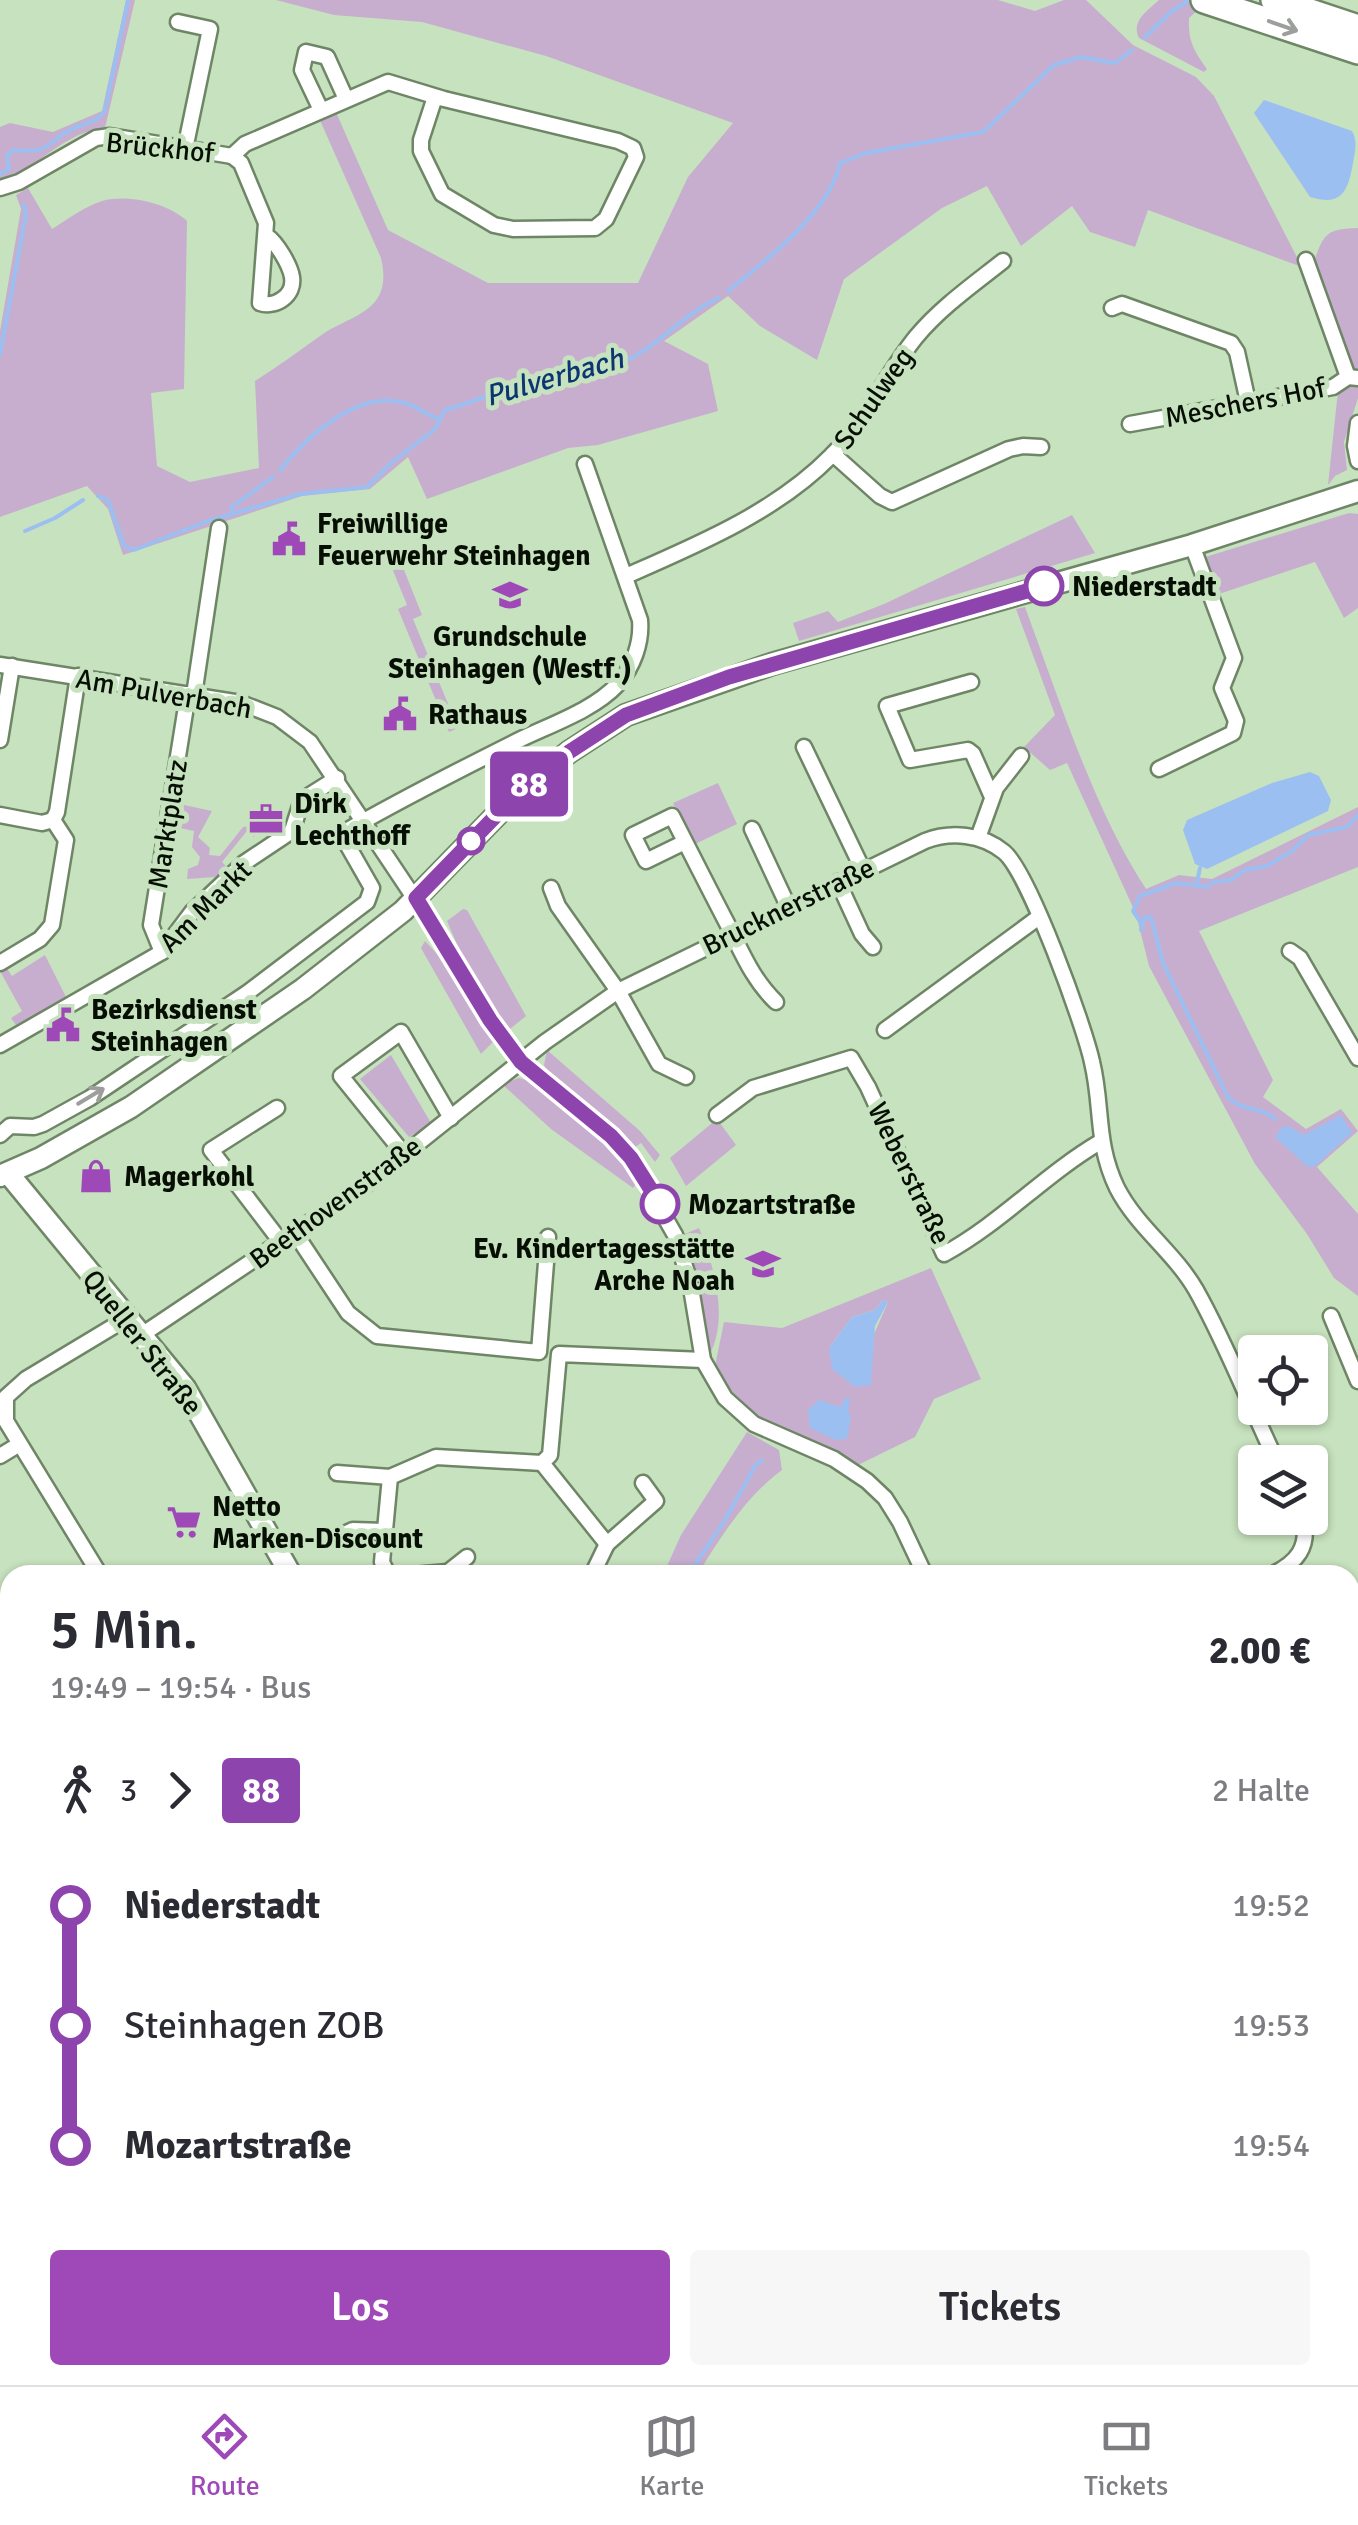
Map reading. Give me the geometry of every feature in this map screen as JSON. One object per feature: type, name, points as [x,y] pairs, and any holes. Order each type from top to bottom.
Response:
[{"type":"highway","points":[[1274,0],[1354,45]]},
{"type":"highway","points":[[1213,3],[1354,45]]},
{"type":"main road","points":[[2,1171],[42,1158],[131,1107],[303,990],[416,898],[520,791],[569,752],[626,715],[772,664],[1192,544],[1358,491]]},
{"type":"main road","name":"Queller Straße","points":[[2,1171],[185,1388],[285,1565]]},
{"type":"street","points":[[178,22],[210,29],[185,149]]},
{"type":"street","points":[[320,110],[302,70],[306,52],[327,57],[346,99]]},
{"type":"street","name":"Brückhof","points":[[0,188],[20,182],[96,138],[110,136],[232,156],[245,144],[388,82],[634,148],[636,157],[606,218],[595,228],[494,226],[442,194],[421,140],[435,97]]},
{"type":"street","points":[[232,156],[242,162],[266,224],[266,236]]},
{"type":"street","points":[[1306,260],[1353,378]]},
{"type":"street","name":"Schulweg","points":[[626,576],[699,544],[804,480],[833,454],[919,334],[1004,261]]},
{"type":"street","points":[[1112,308],[1122,304],[1231,343],[1237,352],[1248,402]]},
{"type":"street","name":"Meschers Hof","points":[[1130,424],[1333,387],[1353,378]]},
{"type":"street","name":"Meschers Hof","points":[[1358,423],[1358,461]]},
{"type":"street","points":[[833,454],[892,502],[1009,450],[1040,447]]},
{"type":"street","points":[[0,1135],[10,1126],[44,1124],[90,1098],[247,992],[367,902],[372,888],[343,837],[346,831],[585,708],[612,690],[630,667],[641,633],[626,576],[586,464]]},
{"type":"street","name":"Marktplatz","points":[[162,952],[151,924],[219,528]]},
{"type":"street","points":[[1159,768],[1232,733],[1236,721],[1222,688],[1234,658],[1192,544]]},
{"type":"street","points":[[0,740],[6,666]]},
{"type":"street","name":"Am Pulverbach","points":[[6,666],[241,703],[277,716],[310,742],[416,898]]},
{"type":"street","points":[[0,815],[42,823],[53,820],[78,676]]},
{"type":"street","points":[[971,682],[887,706],[910,760],[968,750],[992,797]]},
{"type":"street","points":[[804,748],[863,870]]},
{"type":"street","points":[[1021,756],[1001,779],[978,838],[1015,863],[1039,917],[1092,1061],[1100,1142],[1116,1187],[1134,1217],[1195,1289],[1269,1445]]},
{"type":"street","name":"Am Markt","points":[[0,1045],[162,952],[192,912],[244,863],[292,831],[302,800],[337,778]]},
{"type":"street","points":[[0,963],[40,939],[52,925],[66,840],[53,820]]},
{"type":"street","points":[[752,828],[788,906]]},
{"type":"street","name":"Brucknerstraße","points":[[521,1062],[618,991],[732,933],[934,838],[978,838]]},
{"type":"street","points":[[685,842],[759,986],[776,1002]]},
{"type":"street","points":[[838,882],[872,947]]},
{"type":"street","points":[[552,888],[558,906],[618,991],[659,1064],[686,1077]]},
{"type":"street","points":[[416,898],[490,1020],[521,1062],[611,1136],[631,1158],[662,1207],[690,1282],[703,1360],[724,1398],[754,1424],[834,1459],[868,1481],[885,1498],[920,1565]]},
{"type":"street","points":[[884,1030],[1039,917]]},
{"type":"street","points":[[1290,951],[1300,958],[1358,1058]]},
{"type":"street","points":[[404,1154],[342,1076],[400,1032],[451,1118]]},
{"type":"street","name":"Weberstraße","points":[[717,1115],[752,1088],[851,1058],[944,1254],[976,1237],[1062,1164],[1100,1142]]},
{"type":"street","name":"Beethovenstraße","points":[[143,1334],[367,1184],[521,1062]]},
{"type":"street","points":[[277,1108],[211,1150],[281,1242]]},
{"type":"street","points":[[294,1233],[348,1314],[377,1336],[539,1352],[548,1237]]},
{"type":"street","points":[[1331,1316],[1358,1380]]},
{"type":"street","points":[[94,1565],[6,1422],[6,1397],[26,1378],[128,1317]]},
{"type":"street","points":[[542,1463],[550,1455],[558,1354],[703,1360]]},
{"type":"street","points":[[0,1456],[18,1444]]},
{"type":"street","points":[[337,1472],[390,1477],[436,1457],[542,1463],[607,1544]]},
{"type":"street","points":[[383,1565],[390,1477]]},
{"type":"street","points":[[597,1565],[607,1544],[656,1500],[644,1482]]},
{"type":"street","points":[[333,1539],[353,1530],[385,1531]]},
{"type":"street","points":[[1291,1565],[1298,1558],[1306,1535]]},
{"type":"street","points":[[457,1565],[467,1557]]},
{"type":"shaded area","points":[[126,0],[135,0],[105,128],[77,136],[0,180],[0,127],[10,123],[53,132],[102,111]]},
{"type":"shaded area","points":[[276,0],[998,0],[1035,11],[1064,0],[1086,0],[1133,45],[1196,77],[1214,96],[1302,267],[1148,210],[1135,247],[1090,232],[1072,206],[1021,246],[987,186],[942,208],[844,279],[817,360],[760,326],[728,296],[664,341],[708,364],[718,411],[598,445],[568,448],[427,499],[408,457],[370,489],[302,496],[123,555],[108,509],[87,486],[0,517],[0,331],[21,209],[16,195],[28,188],[52,229],[89,206],[113,199],[158,205],[187,221],[184,389],[151,393],[157,466],[190,482],[259,468],[255,381],[367,309],[381,290],[381,258],[319,118],[335,110],[388,230],[488,283],[638,283],[688,177],[733,123],[546,56],[422,22],[334,15]]},
{"type":"shaded area","points":[[1159,0],[1209,0],[1189,18],[1195,51],[1207,69],[1204,72],[1139,38],[1139,21]]},
{"type":"shaded area","points":[[1358,228],[1358,372],[1350,367],[1313,264],[1327,235]]},
{"type":"shaded area","points":[[1352,383],[1358,387],[1358,398],[1344,442],[1347,470],[1328,485],[1339,391]]},
{"type":"shaded area","points":[[1349,513],[1358,514],[1358,608],[1344,618],[1315,562],[1216,595],[1202,558]]},
{"type":"shaded area","points":[[1072,515],[1095,553],[799,641],[793,623],[828,611],[838,622]]},
{"type":"shaded area","points":[[402,565],[422,615],[413,619],[458,728],[449,732],[398,609],[407,605],[392,568]]},
{"type":"shaded area","points":[[1025,607],[1094,789],[1146,889],[1179,875],[1212,879],[1358,807],[1358,867],[1199,931],[1273,1080],[1263,1097],[1306,1129],[1341,1109],[1358,1131],[1317,1167],[1358,1214],[1358,1296],[1334,1278],[1255,1164],[1149,966],[1136,914],[1067,763],[1050,770],[1024,747],[1055,715],[1016,609]]},
{"type":"shaded area","points":[[718,783],[737,824],[693,845],[673,803]]},
{"type":"shaded area","points":[[184,805],[212,811],[198,837],[210,848],[209,855],[220,856],[243,827],[250,826],[256,831],[254,837],[246,832],[222,862],[228,868],[215,877],[187,879],[188,869],[198,865],[200,857],[192,847],[194,831],[180,828]]},
{"type":"shaded area","points":[[463,909],[526,1016],[506,1032],[467,968],[447,921]]},
{"type":"shaded area","points":[[425,941],[447,965],[495,1040],[481,1054],[421,948]]},
{"type":"shaded area","points":[[45,955],[67,999],[16,1025],[11,1018],[22,1011],[0,971],[6,967],[12,976]]},
{"type":"shaded area","points":[[547,1050],[640,1131],[660,1155],[655,1162],[641,1143],[631,1150],[553,1080],[544,1065]]},
{"type":"shaded area","points":[[391,1055],[431,1123],[409,1137],[360,1079]]},
{"type":"shaded area","points":[[518,1078],[547,1092],[582,1121],[638,1181],[633,1188],[551,1129],[503,1085]]},
{"type":"shaded area","points":[[717,1119],[736,1145],[686,1186],[670,1158]]},
{"type":"shaded area","points":[[699,1228],[710,1259],[719,1310],[715,1343],[708,1357],[683,1239]]},
{"type":"shaded area","points":[[931,1268],[981,1379],[934,1399],[915,1437],[858,1465],[757,1416],[736,1397],[715,1366],[724,1322],[782,1328]],"holes":[[[883,1300],[888,1302],[852,1385],[829,1348],[852,1317],[875,1310]]]},
{"type":"shaded area","points":[[747,1432],[779,1450],[782,1470],[745,1505],[704,1565],[668,1565],[681,1535]]},
{"type":"water","points":[[1264,100],[1352,131],[1355,154],[1342,194],[1330,200],[1310,197],[1254,113]]},
{"type":"water","points":[[1310,772],[1319,776],[1331,800],[1328,811],[1207,869],[1195,864],[1183,830],[1187,820],[1272,783]]},
{"type":"water","points":[[1341,1115],[1352,1133],[1315,1166],[1308,1167],[1275,1137],[1282,1127],[1289,1126],[1303,1135]]},
{"type":"water","points":[[883,1300],[888,1302],[875,1326],[871,1385],[855,1387],[832,1369],[829,1348],[852,1317],[875,1310]]},
{"type":"water","points":[[846,1397],[850,1399],[851,1416],[847,1439],[835,1440],[810,1428],[808,1410],[819,1400],[840,1407]]},
{"type":"waterway","points":[[0,174],[9,169],[7,156],[13,150],[42,149],[102,115],[128,0]]},
{"type":"waterway","name":"Pulverbach","points":[[1145,37],[1190,0]]},
{"type":"waterway","name":"Pulverbach","points":[[728,291],[778,250],[810,217],[824,199],[840,163],[866,153],[983,132],[1054,65],[1081,57],[1115,63],[1132,50]]},
{"type":"waterway","points":[[0,355],[26,214],[24,205]]},
{"type":"waterway","name":"Pulverbach","points":[[98,496],[108,500],[124,546],[134,550],[208,521],[300,494],[367,487],[434,430],[445,410],[554,372],[623,362],[719,298]]},
{"type":"waterway","name":"Pulverbach","points":[[280,470],[319,430],[369,403],[405,403],[440,419]]},
{"type":"waterway","name":"Pulverbach","points":[[232,514],[232,507],[273,477]]},
{"type":"waterway","name":"Pulverbach","points":[[25,531],[83,500]]},
{"type":"waterway","points":[[1141,930],[1142,924],[1133,911],[1140,896],[1176,883],[1207,887],[1213,882],[1231,880],[1245,870],[1267,866],[1292,851],[1308,835],[1347,827],[1358,815]]},
{"type":"waterway","points":[[1196,886],[1200,868]]},
{"type":"waterway","points":[[1142,924],[1145,917],[1151,917],[1163,963],[1228,1097],[1275,1119]]},
{"type":"waterway","points":[[695,1565],[762,1460]]},
{"type":"bus line","name":"88","points":[[660,1204],[631,1158],[611,1136],[521,1062],[490,1020],[416,898],[520,791],[569,752],[626,715],[729,677],[1044,586]]},
{"type":"place","name":"Freiwillige Feuerwehr Steinhagen","points":[[289,539]]},
{"type":"place","name":"Niederstadt","points":[[1044,586]]},
{"type":"place","name":"Grundschule Steinhagen (Westf.)","points":[[510,595]]},
{"type":"place","name":"Rathaus","points":[[400,714]]},
{"type":"place","name":"Dirk Lechthoff","points":[[266,819]]},
{"type":"place","name":"Bezirksdienst Steinhagen","points":[[63,1025]]},
{"type":"place","name":"Magerkohl","points":[[96,1176]]},
{"type":"place","name":"Mozartstraße","points":[[660,1204]]},
{"type":"place","name":"Ev. Kindertagesstätte Arche Noah","points":[[763,1264]]},
{"type":"place","name":"Netto Marken-Discount","points":[[184,1522]]}]
